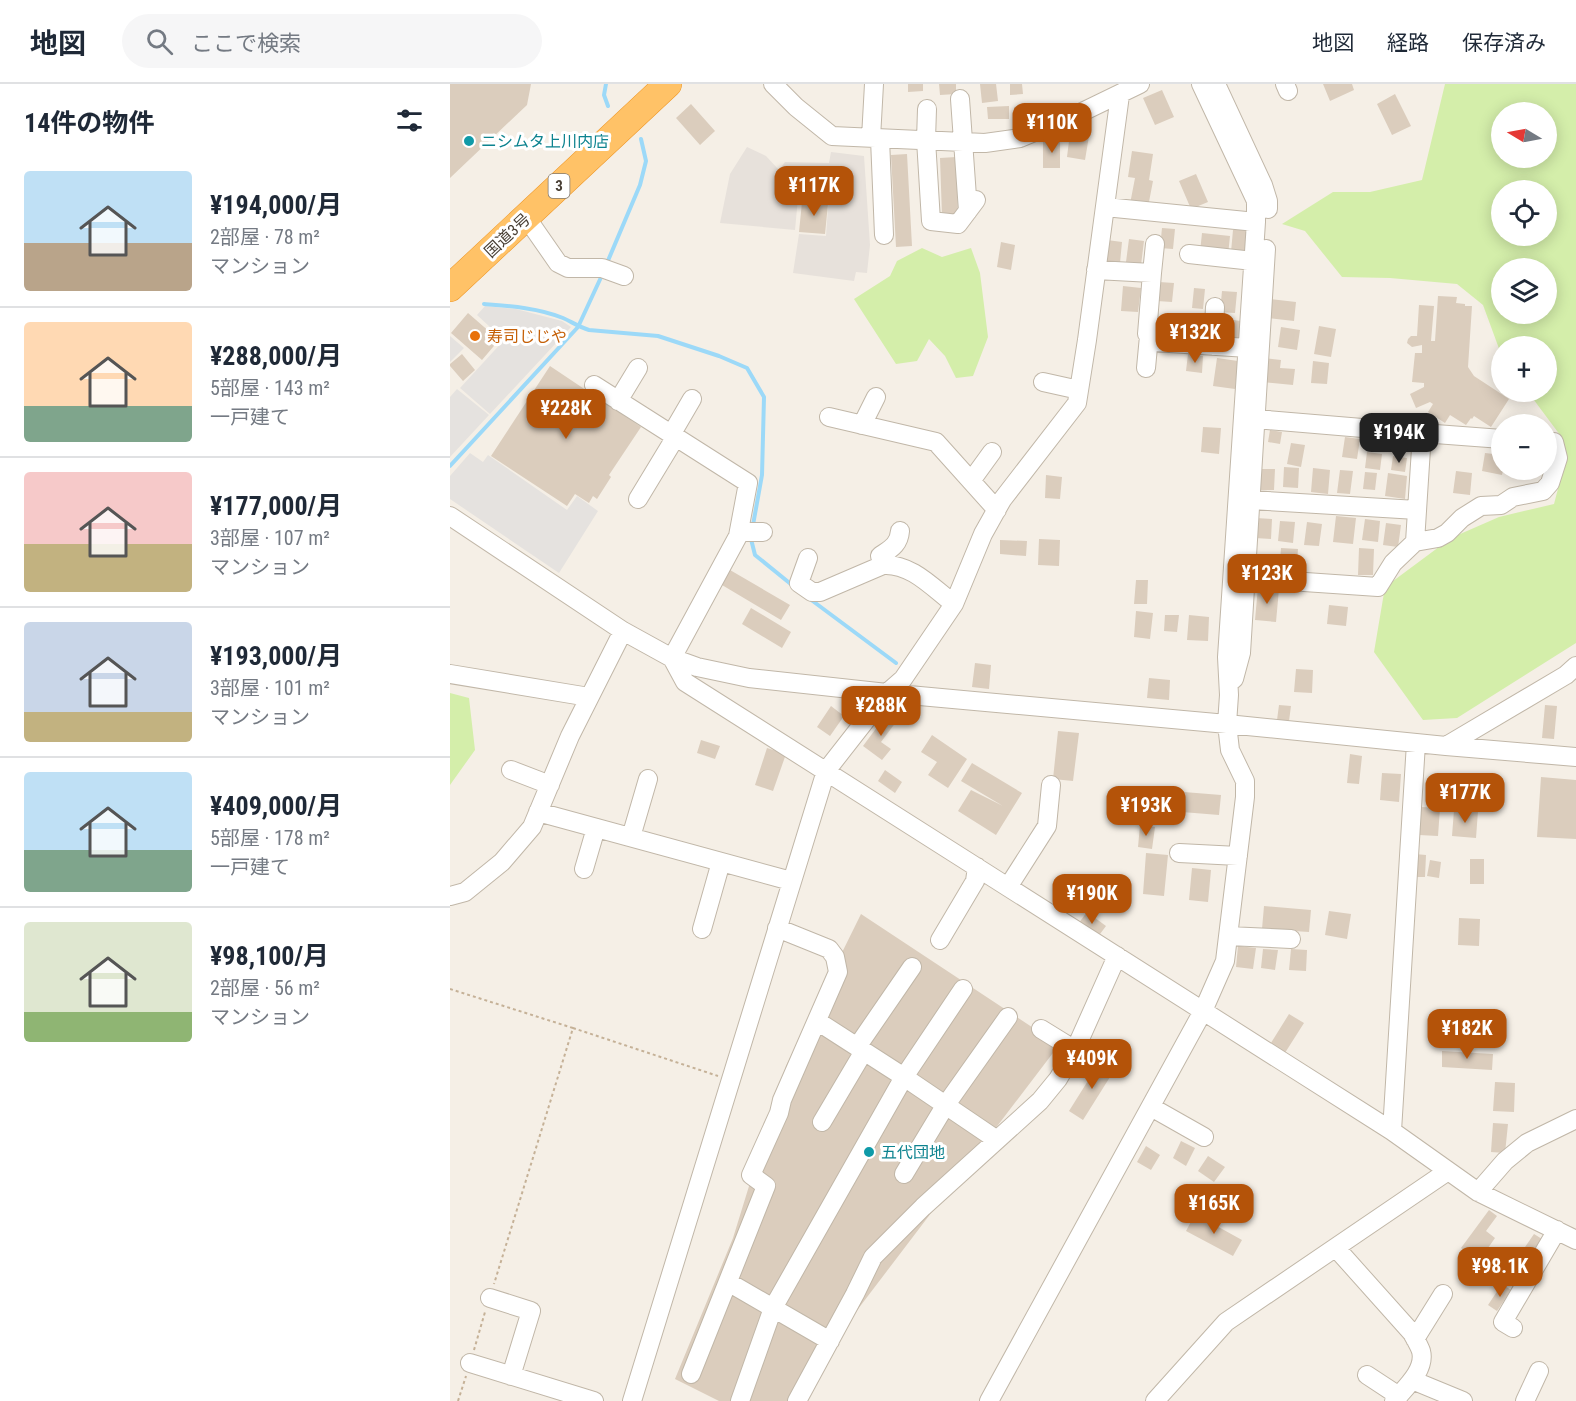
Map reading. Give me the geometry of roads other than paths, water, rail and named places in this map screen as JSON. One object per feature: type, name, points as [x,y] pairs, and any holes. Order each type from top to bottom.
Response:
[{"type":"highway","name":"国道3号","points":[[450,288],[669,84]]},
{"type":"street","points":[[773,84],[796,107],[832,136],[985,143],[1020,138],[1078,114],[1130,88]]},
{"type":"street","points":[[874,84],[875,138],[884,235]]},
{"type":"street","points":[[989,1401],[1203,1011],[1225,961],[1245,797],[1245,781],[1230,750],[1227,724],[1229,695],[1227,657],[1256,201],[1201,84]]},
{"type":"street","points":[[1216,84],[1263,184],[1268,201],[1241,653],[1229,695]]},
{"type":"street","points":[[632,1401],[826,771],[887,693],[903,679],[954,604],[983,534],[1002,500],[1077,403],[1105,207],[1130,88]]},
{"type":"street","points":[[927,109],[926,140],[931,221],[958,224],[972,205],[960,99]]},
{"type":"street","points":[[1105,207],[1256,222]]},
{"type":"street","points":[[526,217],[558,263],[568,268],[611,271]]},
{"type":"street","points":[[1155,244],[1147,334],[1154,342],[1248,348]]},
{"type":"street","points":[[1189,254],[1253,261]]},
{"type":"street","points":[[1096,270],[1152,273]]},
{"type":"street","points":[[1213,346],[1215,307]]},
{"type":"street","points":[[1146,368],[1149,336]]},
{"type":"street","points":[[618,401],[638,368]]},
{"type":"street","points":[[1043,382],[1079,390]]},
{"type":"street","points":[[594,385],[748,483],[752,532],[738,536],[672,658]]},
{"type":"street","points":[[862,425],[876,397]]},
{"type":"street","points":[[638,499],[692,399]]},
{"type":"street","points":[[829,417],[936,442],[997,510]]},
{"type":"street","points":[[1256,419],[1491,438]]},
{"type":"street","points":[[1415,542],[1422,433]]},
{"type":"street","points":[[971,481],[992,452]]},
{"type":"street","points":[[1246,578],[1378,587],[1393,563],[1415,542],[1438,538],[1481,506],[1501,505],[1513,497],[1543,491],[1551,480]]},
{"type":"street","points":[[1251,500],[1417,510]]},
{"type":"street","points":[[450,516],[622,631],[672,658],[698,667],[749,678],[887,693],[1576,757]]},
{"type":"street","points":[[808,558],[799,583],[812,592],[820,592],[897,544],[900,531]]},
{"type":"street","points":[[879,556],[892,564],[908,569],[954,604]]},
{"type":"street","points":[[450,896],[465,892],[502,862],[532,827],[570,736],[622,631]]},
{"type":"street","points":[[672,658],[685,682],[1392,1131],[1478,1192],[1576,1240]]},
{"type":"street","points":[[1446,746],[1566,675],[1576,666]]},
{"type":"street","points":[[450,674],[590,697]]},
{"type":"street","points":[[1392,1131],[1416,743]]},
{"type":"street","points":[[511,770],[550,785]]},
{"type":"street","points":[[631,837],[648,779]]},
{"type":"street","points":[[1008,887],[1047,826],[1051,785]]},
{"type":"street","points":[[538,812],[792,882]]},
{"type":"street","points":[[584,869],[596,828]]},
{"type":"street","points":[[1179,853],[1238,856]]},
{"type":"street","points":[[702,929],[721,862]]},
{"type":"street","points":[[940,940],[975,881],[977,867]]},
{"type":"street","points":[[691,1374],[766,1186],[751,1175],[838,972],[835,957],[829,949],[777,928]]},
{"type":"street","points":[[1228,936],[1291,939]]},
{"type":"street","points":[[797,1401],[873,1257],[923,1207],[1040,1101],[1058,1080],[1075,1050],[1117,956]]},
{"type":"street","points":[[822,1122],[860,1049],[912,967]]},
{"type":"street","points":[[740,1401],[773,1308],[904,1077],[963,989]]},
{"type":"street","points":[[904,1174],[945,1106],[1008,1017]]},
{"type":"street","points":[[817,1021],[997,1140]]},
{"type":"street","points":[[1041,1029],[1075,1050]]},
{"type":"street","points":[[1150,1107],[1204,1137]]},
{"type":"street","points":[[1478,1192],[1505,1161],[1527,1143],[1576,1119]]},
{"type":"street","points":[[1155,1401],[1226,1322],[1448,1171]]},
{"type":"street","points":[[1513,1328],[1503,1322],[1557,1230]]},
{"type":"street","points":[[1336,1248],[1412,1333],[1421,1349],[1422,1359],[1412,1380],[1396,1398],[1367,1375]]},
{"type":"street","points":[[728,1282],[830,1341]]},
{"type":"street","points":[[1415,1339],[1443,1294]]},
{"type":"street","points":[[490,1298],[531,1311],[511,1376]]},
{"type":"street","points":[[470,1363],[594,1401]]},
{"type":"street","points":[[1525,1401],[1539,1371]]},
{"type":"street","points":[[1412,1380],[1463,1401]]},
{"type":"waterway","points":[[606,84],[604,95],[608,106]]},
{"type":"waterway","points":[[607,263],[640,185],[646,161],[641,139]]},
{"type":"waterway","points":[[450,466],[578,327],[603,273]]},
{"type":"waterway","points":[[484,304],[544,312],[589,330],[658,336],[719,356],[747,368],[764,397],[762,475],[753,525]]},
{"type":"waterway","points":[[751,539],[755,555],[792,585]]},
{"type":"waterway","points":[[810,599],[896,663]]},
{"type":"place","name":"ニシムタ上川内店","points":[[469,141]]},
{"type":"place","name":"寿司じじや","points":[[475,336]]},
{"type":"place","name":"五代団地","points":[[869,1152]]}]
